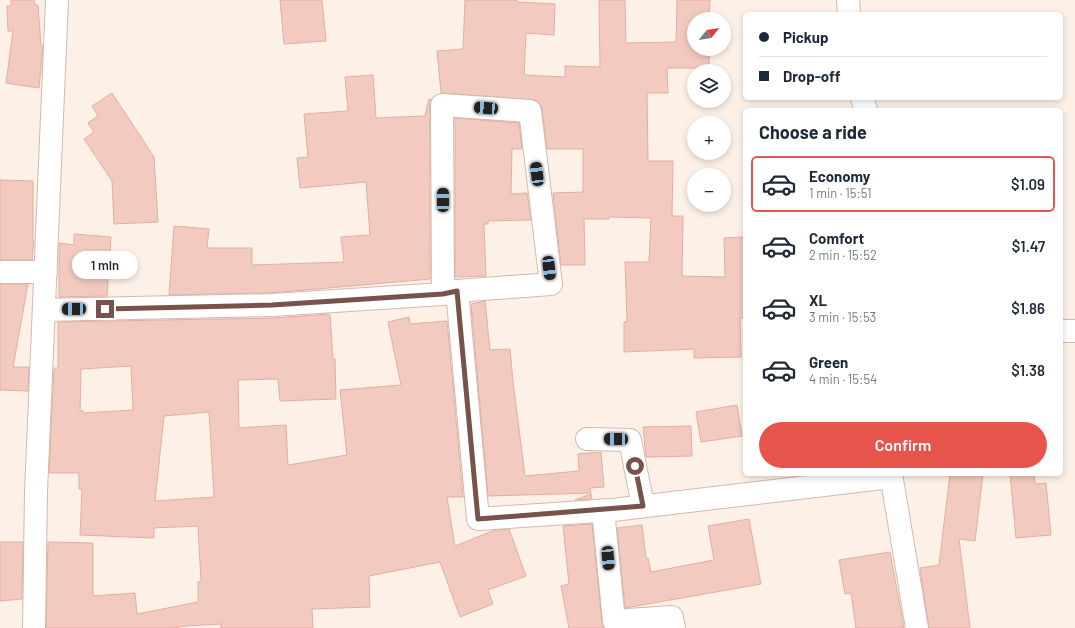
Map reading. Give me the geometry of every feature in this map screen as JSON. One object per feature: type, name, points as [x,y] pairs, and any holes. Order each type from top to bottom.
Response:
[{"type":"street","points":[[34,628],[36,492],[57,0]]},
{"type":"street","points":[[848,0],[849,12]]},
{"type":"street","points":[[44,310],[272,305],[450,292],[550,284],[530,111],[442,105],[450,292],[478,519],[643,506],[883,476]]},
{"type":"street","points":[[0,272],[46,272]]},
{"type":"street","points":[[1063,331],[1075,331]]},
{"type":"street","points":[[587,439],[630,440],[643,506]]},
{"type":"street","points":[[891,476],[916,628]]},
{"type":"street","points":[[603,510],[614,621],[672,617],[674,628]]},
{"type":"building","points":[[11,0],[34,0],[35,5],[38,5],[41,46],[43,46],[39,88],[6,83],[13,31],[8,31],[7,6],[11,6]]},
{"type":"building","points":[[280,0],[322,0],[326,41],[284,44]]},
{"type":"building","points":[[465,0],[517,0],[517,2],[555,4],[554,35],[526,33],[524,75],[565,77],[565,66],[600,67],[599,0],[625,0],[626,43],[676,42],[677,0],[710,0],[709,12],[687,12],[687,56],[709,56],[709,64],[687,64],[687,68],[667,68],[668,93],[647,93],[648,161],[673,161],[672,216],[683,216],[682,276],[725,277],[724,238],[743,237],[743,318],[740,318],[741,357],[694,358],[694,349],[624,352],[624,322],[627,321],[625,262],[649,262],[651,218],[609,217],[609,219],[584,219],[585,265],[561,265],[553,193],[583,192],[583,149],[547,149],[542,109],[536,100],[441,93],[437,51],[463,49]]},
{"type":"building","points":[[373,75],[376,118],[425,116],[429,99],[431,99],[430,279],[271,293],[169,295],[174,226],[209,229],[207,248],[252,248],[252,265],[344,262],[341,237],[370,235],[366,182],[300,188],[297,158],[308,157],[304,114],[348,111],[345,77]]},
{"type":"building","points":[[112,93],[154,157],[158,222],[114,224],[112,181],[84,139],[94,132],[88,123],[98,116],[92,106]]},
{"type":"building","points":[[455,118],[519,123],[522,149],[512,149],[511,194],[527,193],[531,220],[488,221],[488,224],[484,224],[486,276],[455,277]]},
{"type":"building","points":[[0,180],[33,181],[34,241],[32,260],[0,260]]},
{"type":"building","points":[[74,234],[111,237],[107,296],[59,297],[59,243],[74,245]]},
{"type":"building","points":[[0,284],[28,284],[13,367],[29,367],[28,391],[0,390]]},
{"type":"building","points":[[485,301],[490,350],[510,349],[525,476],[579,471],[578,454],[601,452],[604,487],[590,488],[591,493],[488,496],[471,304]]},
{"type":"building","points":[[330,314],[333,359],[335,359],[336,399],[280,401],[278,379],[238,380],[239,428],[286,425],[288,465],[347,455],[340,390],[401,385],[388,322],[409,317],[410,324],[447,321],[463,497],[447,497],[455,546],[495,530],[509,529],[526,576],[488,590],[493,604],[460,617],[440,562],[369,576],[370,607],[312,609],[313,628],[221,628],[221,624],[173,628],[46,628],[48,542],[93,543],[93,596],[135,593],[137,614],[198,602],[198,582],[201,581],[198,526],[154,528],[154,538],[80,535],[82,489],[79,489],[79,473],[49,473],[54,368],[58,368],[58,322],[272,318]],"holes":[[[131,366],[133,410],[83,413],[83,411],[80,411],[81,369]],[[209,412],[214,497],[155,501],[164,416]]]},
{"type":"building","points":[[737,405],[742,436],[701,442],[696,412]]},
{"type":"building","points":[[691,426],[692,456],[646,457],[643,427]]},
{"type":"building","points":[[950,476],[983,476],[975,541],[959,539],[970,628],[929,628],[920,568],[939,565]]},
{"type":"building","points":[[1010,476],[1034,476],[1035,484],[1046,483],[1051,535],[1016,538]]},
{"type":"building","points":[[591,494],[592,499],[575,500]]},
{"type":"building","points":[[749,519],[761,584],[625,608],[617,528],[642,525],[646,558],[648,558],[651,572],[714,560],[708,526]]},
{"type":"building","points":[[592,524],[602,622],[604,628],[569,628],[561,586],[569,584],[563,526]]},
{"type":"building","points":[[0,542],[23,542],[22,599],[0,601]]},
{"type":"building","points":[[890,552],[904,628],[856,628],[851,593],[845,594],[839,560]]},
{"type":"route","points":[[105,309],[272,305],[443,294],[457,291],[478,519],[613,510],[643,506],[635,466]]}]
